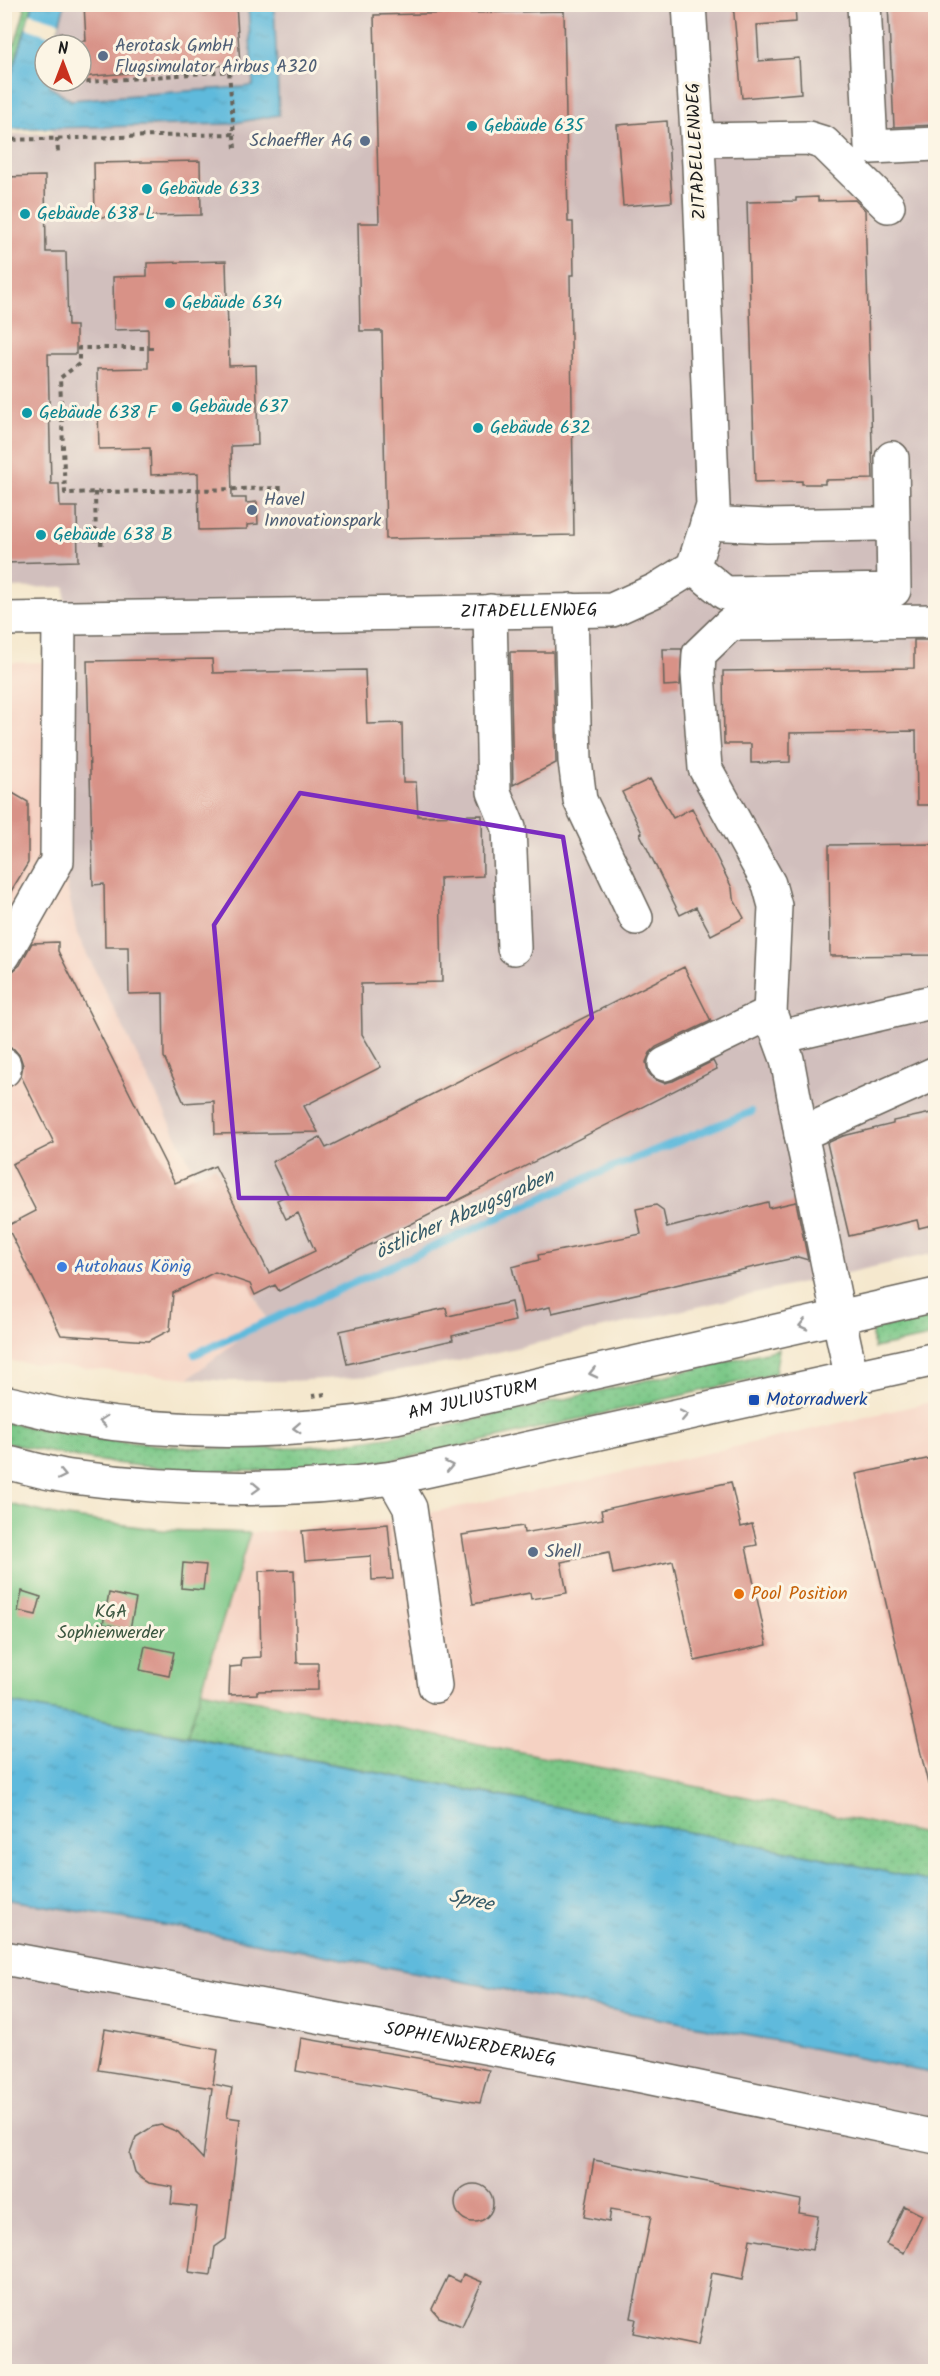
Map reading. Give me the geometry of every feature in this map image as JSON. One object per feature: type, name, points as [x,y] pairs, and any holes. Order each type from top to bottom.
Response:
[{"type":"main road","name":"ZITADELLENWEG","points":[[4,619],[612,610],[656,590],[693,567],[713,506],[698,140],[689,4]]},
{"type":"main road","points":[[864,4],[871,147],[936,144]]},
{"type":"main road","points":[[698,140],[808,138],[824,143],[888,206]]},
{"type":"main road","points":[[693,567],[725,593],[894,590],[892,458]]},
{"type":"main road","points":[[707,523],[768,526],[877,524]]},
{"type":"main road","points":[[571,610],[575,760],[580,800],[636,918]]},
{"type":"main road","points":[[490,612],[494,792],[509,828],[514,948]]},
{"type":"main road","points":[[4,955],[57,861],[59,618]]},
{"type":"main road","points":[[852,1378],[787,1059],[775,1025],[775,906],[770,884],[705,768],[698,674],[699,654],[730,624],[936,621]]},
{"type":"main road","points":[[665,1064],[775,1025],[936,1001]]},
{"type":"main road","points":[[4,1065],[4,1070]]},
{"type":"main road","points":[[801,1134],[936,1073]]},
{"type":"main road","name":"AM JULIUSTURM","points":[[4,1402],[77,1418],[170,1428],[269,1430],[335,1426],[396,1417],[936,1295]]},
{"type":"main road","points":[[4,1462],[70,1477],[170,1486],[274,1489],[345,1485],[393,1478],[936,1359]]},
{"type":"main road","points":[[393,1478],[410,1508],[435,1686]]},
{"type":"main road","name":"SOPHIENWERDERWEG","points":[[4,1958],[642,2076],[936,2137]]},
{"type":"path","points":[[4,6],[11,10]]},
{"type":"path","points":[[93,82],[229,71],[235,149]]},
{"type":"path","points":[[4,140],[234,134]]},
{"type":"path","points":[[57,138],[58,152]]},
{"type":"path","points":[[153,348],[79,348],[79,364],[60,378],[65,493],[282,488]]},
{"type":"path","points":[[95,492],[96,543],[106,543]]},
{"type":"path","points":[[305,1397],[326,1394]]},
{"type":"highlighted area","points":[[300,793],[563,837],[592,1018],[447,1199],[239,1198],[214,925]]},
{"type":"shaded area","points":[[65,5],[935,5],[935,1253],[454,1362],[371,1376],[291,1381],[228,1381],[189,1378],[266,1318],[77,934],[62,861],[65,587],[5,588],[4,134],[53,133],[48,93],[93,93],[93,33],[57,33]]},
{"type":"shaded area","points":[[63,662],[195,1176],[266,1319],[189,1378],[5,1361],[4,663]]},
{"type":"shaded area","points":[[935,1401],[935,1835],[201,1690],[250,1533],[394,1520],[594,1479]]},
{"type":"shaded area","points":[[4,1899],[169,1926],[783,2042],[935,2074],[935,2371],[5,2371]]},
{"type":"green space","points":[[23,5],[33,5],[10,77],[5,77],[5,40],[15,44],[25,9]]},
{"type":"green space","points":[[935,1315],[935,1336],[874,1348],[873,1329]]},
{"type":"green space","points":[[779,1349],[775,1374],[457,1447],[370,1463],[279,1471],[186,1470],[95,1460],[5,1442],[5,1422],[116,1441],[190,1447],[265,1449],[363,1441],[451,1425]]},
{"type":"green space","name":"KGA Sophienwerder","points":[[5,1503],[59,1516],[162,1530],[250,1533],[187,1736],[5,1702]]},
{"type":"green space","points":[[201,1690],[650,1777],[935,1836],[935,1883],[819,1857],[187,1736]]},
{"type":"water","points":[[65,4],[57,33],[33,33],[33,93],[60,93],[71,100],[253,86],[248,5],[274,5],[279,115],[229,124],[5,129],[4,77],[11,76],[33,5]]},
{"type":"water","name":"Spree","points":[[5,1702],[819,1857],[935,1883],[935,2074],[783,2042],[169,1926],[5,1899]]},
{"type":"pier","points":[[30,13],[60,22],[57,33],[40,33],[26,28]]},
{"type":"building","points":[[84,4],[236,4],[240,64],[93,76],[93,33],[86,33]]},
{"type":"building","points":[[733,4],[795,4],[796,22],[757,25],[759,61],[799,58],[801,93],[742,98]]},
{"type":"building","points":[[888,4],[936,4],[936,125],[894,127]]},
{"type":"building","points":[[564,11],[568,222],[573,222],[574,275],[570,275],[574,535],[386,539],[382,331],[360,331],[358,223],[379,223],[374,15]]},
{"type":"building","points":[[667,121],[672,202],[623,206],[617,125]]},
{"type":"building","name":"Gebäude 633","points":[[200,161],[201,215],[95,217],[94,163]]},
{"type":"building","points":[[45,176],[46,252],[66,252],[68,326],[76,326],[76,354],[48,354],[51,484],[59,484],[60,507],[77,507],[78,561],[4,563],[4,177]]},
{"type":"building","points":[[818,197],[818,201],[855,200],[865,210],[873,479],[825,480],[825,484],[802,484],[802,481],[755,482],[747,202],[796,201],[796,198]]},
{"type":"building","points":[[226,261],[229,366],[256,365],[258,445],[231,446],[232,498],[246,498],[246,503],[257,502],[258,524],[247,525],[247,529],[199,530],[198,473],[151,475],[150,448],[99,449],[97,369],[148,368],[148,329],[114,330],[113,277],[147,276],[147,263]]},
{"type":"building","points":[[914,640],[936,640],[936,805],[917,805],[916,731],[790,733],[790,762],[751,763],[751,744],[724,744],[723,671],[914,668]]},
{"type":"building","points":[[663,649],[682,649],[680,685],[664,686]]},
{"type":"building","points":[[510,652],[553,652],[556,763],[513,785]]},
{"type":"building","points":[[212,659],[213,673],[365,670],[367,724],[402,723],[403,782],[416,782],[418,816],[482,815],[483,876],[440,878],[442,982],[361,984],[362,1034],[381,1067],[304,1106],[318,1132],[215,1134],[214,1101],[184,1103],[164,1057],[163,993],[129,994],[128,947],[105,947],[104,884],[93,885],[87,661]]},
{"type":"building","points":[[650,779],[673,818],[692,808],[732,888],[733,898],[744,918],[711,935],[696,907],[680,915],[622,792]]},
{"type":"building","points":[[4,788],[28,802],[28,863],[4,903]]},
{"type":"building","points":[[936,844],[936,955],[830,956],[829,845]]},
{"type":"building","points":[[58,942],[58,951],[175,1183],[215,1166],[269,1273],[315,1251],[298,1213],[286,1219],[277,1200],[288,1195],[272,1162],[320,1137],[326,1148],[684,967],[711,1021],[656,1047],[646,1062],[648,1072],[654,1079],[664,1083],[673,1081],[713,1061],[717,1069],[279,1291],[275,1285],[255,1295],[250,1284],[215,1272],[173,1293],[170,1330],[149,1341],[61,1335],[7,1226],[36,1211],[12,1164],[54,1143],[21,1076],[23,1065],[20,1056],[4,1042],[4,974],[20,965],[32,943]]},
{"type":"building","points":[[936,1112],[936,1224],[919,1228],[917,1220],[849,1236],[827,1143],[843,1136],[893,1124],[893,1121]]},
{"type":"building","points":[[768,1202],[769,1208],[796,1202],[808,1260],[798,1257],[552,1313],[550,1307],[523,1313],[512,1267],[539,1260],[538,1255],[641,1234],[636,1209],[656,1205],[663,1210],[667,1228]]},
{"type":"building","points":[[511,1302],[515,1321],[452,1336],[453,1340],[347,1364],[340,1331],[446,1308],[448,1316]]},
{"type":"building","points":[[936,1457],[936,1783],[928,1784],[856,1474]]},
{"type":"building","points":[[731,1482],[741,1527],[752,1524],[755,1535],[757,1545],[746,1547],[767,1645],[695,1661],[673,1561],[613,1574],[609,1552],[561,1562],[567,1593],[531,1599],[530,1593],[473,1604],[462,1535],[523,1526],[524,1533],[603,1519],[601,1510]]},
{"type":"building","points":[[388,1524],[393,1579],[372,1580],[371,1556],[305,1561],[302,1531]]},
{"type":"building","points":[[183,1563],[206,1565],[203,1590],[181,1588]]},
{"type":"building","points":[[294,1570],[297,1663],[318,1663],[318,1690],[257,1691],[257,1694],[229,1695],[230,1667],[241,1666],[242,1658],[261,1657],[259,1571]]},
{"type":"building","points":[[22,1591],[41,1597],[36,1615],[18,1611]]},
{"type":"building","points":[[109,1593],[136,1599],[130,1629],[103,1624]]},
{"type":"building","points":[[145,1646],[174,1652],[169,1676],[140,1670]]},
{"type":"building","points":[[105,2029],[218,2050],[213,2084],[232,2088],[227,2117],[240,2119],[226,2239],[215,2247],[211,2275],[189,2272],[197,2207],[171,2204],[173,2187],[149,2183],[141,2178],[135,2172],[130,2154],[136,2137],[152,2127],[161,2125],[178,2132],[203,2159],[212,2088],[98,2070]]},
{"type":"building","points":[[301,2038],[489,2070],[480,2103],[296,2071]]},
{"type":"building","points":[[594,2160],[801,2200],[799,2213],[818,2216],[812,2250],[750,2239],[743,2279],[712,2273],[698,2346],[633,2333],[636,2319],[631,2318],[651,2216],[611,2209],[609,2222],[584,2217]]},
{"type":"building","points":[[474,2184],[487,2190],[493,2203],[487,2216],[474,2222],[461,2216],[455,2203],[461,2190]]},
{"type":"building","points":[[904,2206],[922,2215],[904,2253],[886,2244]]},
{"type":"building","points":[[463,2274],[482,2282],[462,2326],[439,2317],[432,2309],[448,2276],[460,2282]]},
{"type":"waterway","name":"östlicher Abzugsgraben","points":[[195,1354],[596,1174],[751,1112]]},
{"type":"place","name":"Aerotask GmbH Flugsimulator Airbus A320","points":[[103,56]]},
{"type":"place","name":"Gebäude 635","points":[[472,126]]},
{"type":"place","name":"Schaeffler AG","points":[[365,141]]},
{"type":"place","name":"Gebäude 633","points":[[147,189]]},
{"type":"place","name":"Gebäude 638 L","points":[[25,214]]},
{"type":"place","name":"Gebäude 634","points":[[170,303]]},
{"type":"place","name":"Gebäude 637","points":[[177,407]]},
{"type":"place","name":"Gebäude 638 F","points":[[27,413]]},
{"type":"place","name":"Gebäude 632","points":[[478,428]]},
{"type":"place","name":"Havel Innovationspark","points":[[252,510]]},
{"type":"place","name":"Gebäude 638 B","points":[[41,535]]},
{"type":"place","name":"Autohaus König","points":[[62,1267]]},
{"type":"place","name":"Motorradwerk","points":[[754,1400]]},
{"type":"place","name":"Shell","points":[[533,1552]]},
{"type":"place","name":"Pool Position","points":[[739,1594]]}]
